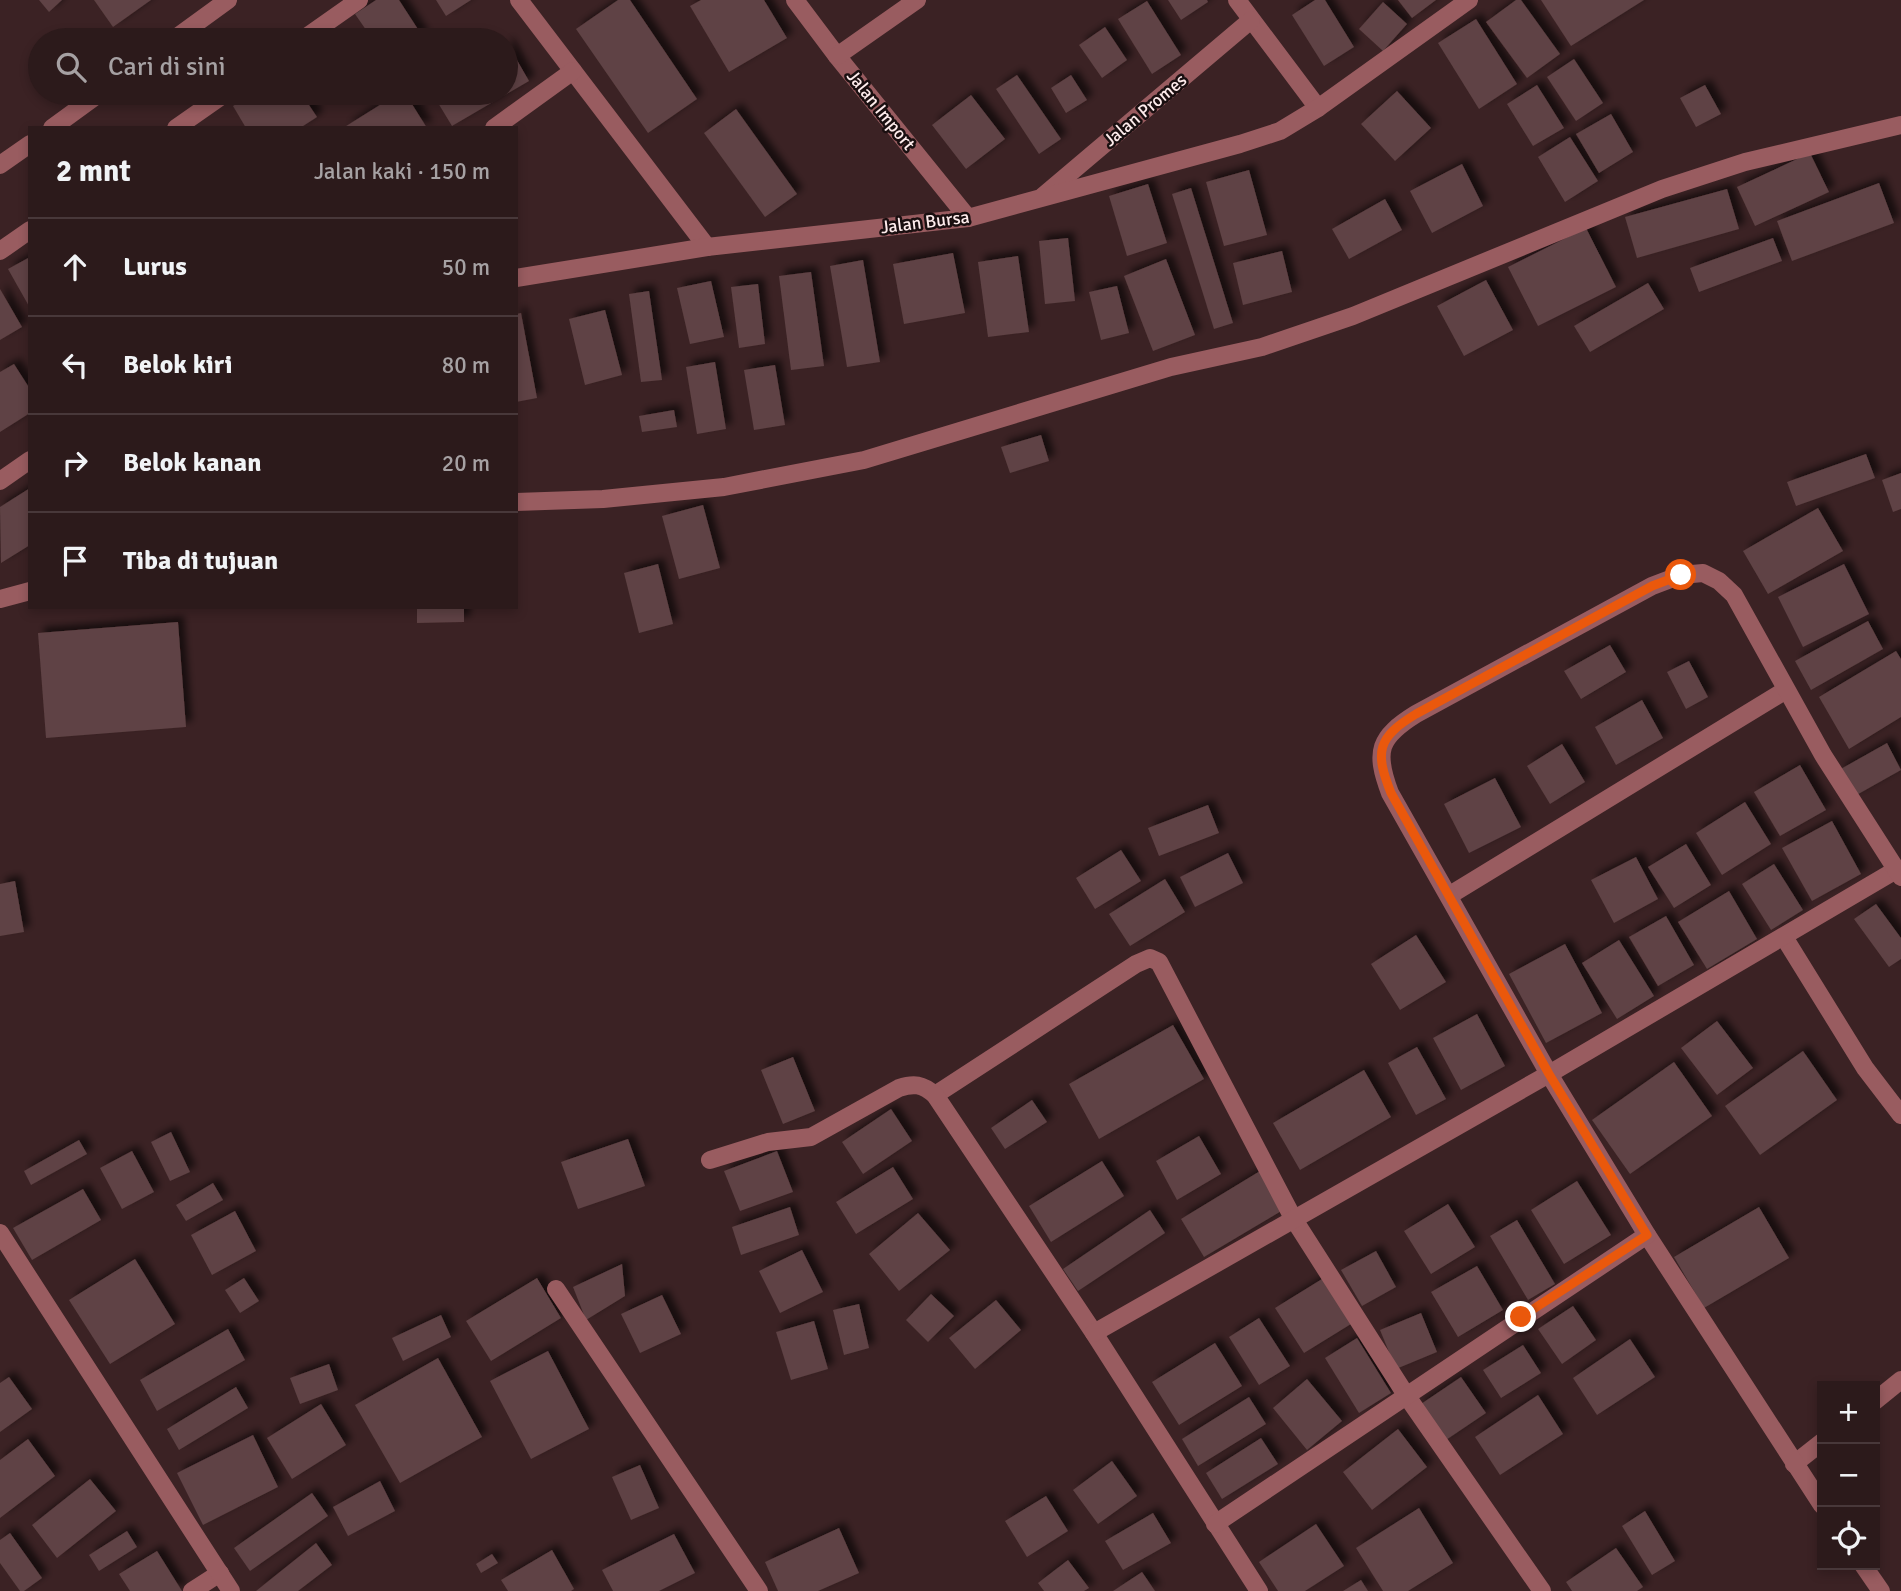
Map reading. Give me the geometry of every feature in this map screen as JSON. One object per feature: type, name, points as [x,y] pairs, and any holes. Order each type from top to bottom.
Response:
[{"type":"street","points":[[190,28],[229,0]]},
{"type":"street","points":[[319,28],[359,0]]},
{"type":"street","points":[[519,0],[707,247]]},
{"type":"street","name":"Jalan Import","points":[[796,0],[837,56],[968,218]]},
{"type":"street","points":[[837,56],[917,0]]},
{"type":"street","points":[[1237,0],[1318,108]]},
{"type":"street","name":"Jalan Bursa","points":[[518,278],[707,247],[968,218],[1253,140],[1280,131],[1318,108],[1469,0]]},
{"type":"street","name":"Jalan Promes","points":[[1038,200],[1251,20]]},
{"type":"street","points":[[497,126],[573,71]]},
{"type":"street","points":[[55,126],[84,105]]},
{"type":"street","points":[[179,126],[209,105]]},
{"type":"street","points":[[518,502],[603,499],[724,487],[864,460],[1171,367],[1262,347],[1353,316],[1661,189],[1745,162],[1901,125]]},
{"type":"street","points":[[0,165],[28,145]]},
{"type":"street","points":[[0,251],[28,231]]},
{"type":"street","points":[[0,481],[28,461]]},
{"type":"street","points":[[1094,1333],[1549,1074],[1784,937],[1899,873],[1823,755],[1734,595],[1719,581],[1703,573],[1681,575],[1652,586],[1416,714],[1395,727],[1381,746],[1381,768],[1391,793],[1549,1074],[1647,1235],[1817,1498]]},
{"type":"street","points":[[0,599],[28,592]]},
{"type":"street","points":[[1450,895],[1786,690]]},
{"type":"street","points":[[1784,937],[1865,1068],[1901,1115]]},
{"type":"street","points":[[935,1095],[1136,964],[1150,958],[1159,962],[1167,972],[1293,1218],[1406,1395],[1542,1591]]},
{"type":"street","points":[[710,1160],[768,1142],[811,1137],[899,1088],[912,1083],[925,1087],[935,1095],[1094,1333],[1259,1591]]},
{"type":"street","points":[[0,1233],[231,1591]]},
{"type":"street","points":[[1215,1524],[1647,1235]]},
{"type":"street","points":[[556,1289],[759,1591]]},
{"type":"street","points":[[1880,1397],[1901,1380]]},
{"type":"street","points":[[1794,1464],[1819,1444]]},
{"type":"street","points":[[1866,1570],[1881,1591]]},
{"type":"street","points":[[192,1591],[220,1573]]},
{"type":"building","points":[[39,0],[62,0],[49,12]]},
{"type":"building","points":[[94,0],[151,0],[113,27]]},
{"type":"building","points":[[376,0],[399,0],[417,28],[365,28],[355,14]]},
{"type":"building","points":[[436,0],[471,0],[446,16]]},
{"type":"building","points":[[618,0],[630,0],[697,99],[648,133],[576,29]]},
{"type":"building","points":[[701,0],[764,0],[787,38],[729,72],[690,6]]},
{"type":"building","points":[[1168,0],[1207,0],[1208,2],[1181,20]]},
{"type":"building","points":[[1315,0],[1325,0],[1354,47],[1324,66],[1292,15]]},
{"type":"building","points":[[1398,0],[1436,0],[1412,18]]},
{"type":"building","points":[[1516,0],[1521,0],[1560,54],[1527,78],[1486,22]]},
{"type":"building","points":[[1541,0],[1644,0],[1571,46]]},
{"type":"building","points":[[1147,1],[1181,55],[1152,74],[1118,19]]},
{"type":"building","points":[[1383,2],[1407,24],[1383,51],[1359,29]]},
{"type":"building","points":[[1476,19],[1517,84],[1479,109],[1438,43]]},
{"type":"building","points":[[1105,27],[1127,60],[1102,78],[1079,45]]},
{"type":"building","points":[[1574,59],[1603,103],[1576,121],[1547,77]]},
{"type":"building","points":[[518,62],[529,81],[518,87]]},
{"type":"building","points":[[1017,75],[1061,139],[1039,154],[996,89]]},
{"type":"building","points":[[1071,75],[1087,100],[1066,113],[1051,88]]},
{"type":"building","points":[[1537,85],[1564,128],[1533,146],[1507,104]]},
{"type":"building","points":[[1705,85],[1721,114],[1696,127],[1680,98]]},
{"type":"building","points":[[1397,91],[1431,128],[1395,161],[1361,124]]},
{"type":"building","points":[[971,95],[1005,139],[966,169],[932,125]]},
{"type":"building","points":[[309,105],[317,117],[303,126],[245,126],[233,106]]},
{"type":"building","points":[[380,105],[413,105],[426,126],[346,126]]},
{"type":"building","points":[[439,105],[488,105],[452,126]]},
{"type":"building","points":[[736,109],[797,194],[765,217],[704,133]]},
{"type":"building","points":[[1611,114],[1633,152],[1599,173],[1576,134]]},
{"type":"building","points":[[1570,137],[1598,181],[1565,202],[1538,157]]},
{"type":"building","points":[[1810,153],[1829,192],[1755,226],[1737,187]]},
{"type":"building","points":[[1462,164],[1483,206],[1432,233],[1410,191]]},
{"type":"building","points":[[1249,170],[1267,235],[1224,246],[1206,182]]},
{"type":"building","points":[[1879,183],[1894,223],[1792,261],[1777,221]]},
{"type":"building","points":[[1148,184],[1167,243],[1127,256],[1109,196]]},
{"type":"building","points":[[1191,188],[1233,323],[1214,329],[1172,194]]},
{"type":"building","points":[[1727,189],[1739,229],[1637,258],[1625,217]]},
{"type":"building","points":[[1385,199],[1402,230],[1349,259],[1332,229]]},
{"type":"building","points":[[1586,228],[1616,287],[1538,326],[1508,267]]},
{"type":"building","points":[[1068,238],[1075,301],[1045,304],[1039,241]]},
{"type":"building","points":[[1773,238],[1782,261],[1699,292],[1690,268]]},
{"type":"building","points":[[1282,251],[1292,292],[1243,305],[1233,263]]},
{"type":"building","points":[[953,253],[965,313],[904,324],[893,264]]},
{"type":"building","points":[[1018,256],[1029,332],[988,337],[978,262]]},
{"type":"building","points":[[28,258],[28,304],[8,269]]},
{"type":"building","points":[[1166,259],[1195,335],[1153,351],[1124,276]]},
{"type":"building","points":[[863,260],[880,362],[847,367],[830,266]]},
{"type":"building","points":[[811,272],[824,366],[791,370],[779,276]]},
{"type":"building","points":[[1486,280],[1513,330],[1464,356],[1437,306]]},
{"type":"building","points":[[711,281],[724,337],[690,344],[677,288]]},
{"type":"building","points":[[1648,283],[1664,309],[1590,352],[1574,326]]},
{"type":"building","points":[[758,284],[765,344],[739,348],[731,287]]},
{"type":"building","points":[[1117,286],[1129,333],[1101,340],[1089,292]]},
{"type":"building","points":[[0,289],[22,327],[0,340]]},
{"type":"building","points":[[649,291],[662,380],[641,382],[629,294]]},
{"type":"building","points":[[605,310],[622,375],[585,385],[569,319]]},
{"type":"building","points":[[521,313],[537,398],[518,402],[518,314]]},
{"type":"building","points":[[715,362],[726,429],[697,434],[686,367]]},
{"type":"building","points":[[14,364],[28,386],[28,414],[0,432],[0,372]]},
{"type":"building","points":[[775,365],[785,425],[754,430],[744,370]]},
{"type":"building","points":[[674,410],[677,427],[642,432],[639,416]]},
{"type":"building","points":[[1041,435],[1049,461],[1010,473],[1001,447]]},
{"type":"building","points":[[1866,454],[1875,478],[1796,506],[1787,482]]},
{"type":"building","points":[[1901,473],[1901,509],[1893,512],[1882,480]]},
{"type":"building","points":[[28,489],[28,546],[1,563],[0,507]]},
{"type":"building","points":[[703,505],[720,568],[679,579],[662,516]]},
{"type":"building","points":[[1818,508],[1843,551],[1768,594],[1743,551]]},
{"type":"building","points":[[658,564],[673,624],[639,633],[624,573]]},
{"type":"building","points":[[1844,564],[1869,614],[1803,647],[1778,597]]},
{"type":"building","points":[[417,609],[464,609],[464,622],[417,623]]},
{"type":"building","points":[[1868,621],[1883,649],[1811,690],[1795,661]]},
{"type":"building","points":[[178,622],[186,727],[46,738],[38,633]]},
{"type":"building","points":[[1610,645],[1626,672],[1581,699],[1564,671]]},
{"type":"building","points":[[1896,651],[1901,659],[1901,717],[1849,749],[1819,697]]},
{"type":"building","points":[[1689,661],[1708,697],[1686,709],[1667,672]]},
{"type":"building","points":[[1642,700],[1663,738],[1616,765],[1595,727]]},
{"type":"building","points":[[1887,743],[1901,770],[1853,797],[1839,770]]},
{"type":"building","points":[[1562,744],[1585,782],[1550,804],[1527,766]]},
{"type":"building","points":[[1800,765],[1826,810],[1780,836],[1754,792]]},
{"type":"building","points":[[1495,778],[1521,827],[1469,853],[1444,804]]},
{"type":"building","points":[[1745,802],[1771,844],[1722,875],[1696,833]]},
{"type":"building","points":[[1208,805],[1219,833],[1159,856],[1148,828]]},
{"type":"building","points":[[1832,821],[1861,874],[1812,901],[1782,848]]},
{"type":"building","points":[[1686,844],[1711,885],[1674,908],[1648,867]]},
{"type":"building","points":[[1121,850],[1141,881],[1095,909],[1076,878]]},
{"type":"building","points":[[1228,853],[1243,883],[1195,907],[1180,877]]},
{"type":"building","points":[[1636,857],[1658,899],[1614,923],[1591,880]]},
{"type":"building","points":[[1774,864],[1803,910],[1771,930],[1742,884]]},
{"type":"building","points":[[1165,879],[1185,912],[1130,946],[1109,914]]},
{"type":"building","points":[[15,881],[24,932],[0,936],[0,884]]},
{"type":"building","points":[[1729,891],[1757,939],[1707,969],[1678,922]]},
{"type":"building","points":[[1876,904],[1901,938],[1901,959],[1889,967],[1854,919]]},
{"type":"building","points":[[1666,916],[1694,965],[1658,986],[1629,937]]},
{"type":"building","points":[[1416,935],[1446,982],[1400,1010],[1371,964]]},
{"type":"building","points":[[1619,940],[1654,996],[1617,1019],[1582,963]]},
{"type":"building","points":[[1565,944],[1602,1013],[1546,1043],[1509,974]]},
{"type":"building","points":[[1477,1014],[1505,1066],[1461,1090],[1433,1038]]},
{"type":"building","points":[[1717,1021],[1753,1068],[1717,1095],[1681,1048]]},
{"type":"building","points":[[1173,1025],[1204,1079],[1099,1139],[1069,1084]]},
{"type":"building","points":[[1417,1047],[1446,1099],[1416,1115],[1388,1063]]},
{"type":"building","points":[[1803,1051],[1837,1100],[1760,1155],[1725,1106]]},
{"type":"building","points":[[793,1057],[815,1111],[783,1124],[761,1070]]},
{"type":"building","points":[[1674,1062],[1712,1116],[1630,1174],[1592,1120]]},
{"type":"building","points":[[1364,1070],[1391,1117],[1300,1170],[1273,1123]]},
{"type":"building","points":[[1032,1100],[1047,1122],[1005,1149],[991,1128]]},
{"type":"building","points":[[891,1109],[912,1141],[863,1174],[842,1142]]},
{"type":"building","points":[[171,1132],[190,1172],[170,1181],[151,1142]]},
{"type":"building","points":[[1199,1136],[1221,1174],[1177,1200],[1156,1161]]},
{"type":"building","points":[[628,1139],[645,1186],[578,1209],[561,1162]]},
{"type":"building","points":[[79,1140],[87,1154],[31,1185],[24,1171]]},
{"type":"building","points":[[132,1151],[154,1192],[122,1209],[100,1168]]},
{"type":"building","points":[[777,1151],[793,1192],[740,1211],[724,1171]]},
{"type":"building","points":[[1102,1161],[1124,1196],[1051,1242],[1029,1206]]},
{"type":"building","points":[[893,1167],[913,1199],[856,1234],[836,1202]]},
{"type":"building","points":[[1260,1171],[1283,1210],[1204,1257],[1181,1219]]},
{"type":"building","points":[[1577,1181],[1611,1235],[1564,1264],[1531,1210]]},
{"type":"building","points":[[213,1183],[223,1200],[186,1221],[176,1205]]},
{"type":"building","points":[[83,1189],[101,1220],[32,1260],[13,1228]]},
{"type":"building","points":[[1448,1204],[1475,1247],[1431,1274],[1404,1231]]},
{"type":"building","points":[[790,1207],[799,1235],[741,1255],[732,1227]]},
{"type":"building","points":[[1759,1207],[1789,1258],[1704,1308],[1674,1257]]},
{"type":"building","points":[[1150,1210],[1165,1233],[1078,1291],[1063,1269]]},
{"type":"building","points":[[235,1211],[256,1251],[212,1275],[191,1235]]},
{"type":"building","points":[[918,1213],[950,1250],[899,1291],[869,1254]]},
{"type":"building","points":[[1517,1220],[1555,1284],[1528,1300],[1490,1236]]},
{"type":"building","points":[[802,1250],[823,1292],[780,1313],[759,1271]]},
{"type":"building","points":[[1376,1251],[1396,1287],[1362,1306],[1341,1270]]},
{"type":"building","points":[[135,1259],[175,1324],[110,1364],[69,1300]]},
{"type":"building","points":[[622,1264],[625,1296],[586,1320],[573,1287]]},
{"type":"building","points":[[1477,1266],[1503,1310],[1458,1337],[1431,1292]]},
{"type":"building","points":[[244,1278],[259,1301],[240,1313],[225,1290]]},
{"type":"building","points":[[537,1278],[561,1318],[491,1361],[466,1321]]},
{"type":"building","points":[[1322,1279],[1351,1324],[1304,1353],[1275,1308]]},
{"type":"building","points":[[931,1294],[954,1316],[928,1342],[906,1320]]},
{"type":"building","points":[[662,1295],[681,1334],[640,1353],[621,1314]]},
{"type":"building","points":[[996,1300],[1021,1330],[975,1369],[949,1338]]},
{"type":"building","points":[[859,1304],[869,1348],[844,1355],[833,1310]]},
{"type":"building","points":[[1573,1306],[1596,1340],[1562,1364],[1538,1329]]},
{"type":"building","points":[[1421,1313],[1437,1352],[1396,1369],[1380,1330]]},
{"type":"building","points":[[441,1315],[451,1337],[403,1361],[392,1338]]},
{"type":"building","points":[[1259,1318],[1290,1366],[1259,1385],[1229,1337]]},
{"type":"building","points":[[814,1321],[828,1369],[791,1380],[776,1332]]},
{"type":"building","points":[[228,1329],[245,1360],[157,1411],[140,1380]]},
{"type":"building","points":[[1357,1338],[1391,1393],[1359,1413],[1325,1358]]},
{"type":"building","points":[[1630,1339],[1655,1377],[1597,1415],[1573,1378]]},
{"type":"building","points":[[1215,1343],[1242,1386],[1179,1425],[1152,1382]]},
{"type":"building","points":[[1523,1345],[1541,1373],[1501,1398],[1483,1370]]},
{"type":"building","points":[[548,1351],[589,1429],[531,1459],[490,1381]]},
{"type":"building","points":[[438,1358],[482,1437],[400,1483],[355,1405]]},
{"type":"building","points":[[329,1364],[338,1390],[300,1404],[290,1378]]},
{"type":"building","points":[[9,1377],[32,1409],[0,1432],[0,1383]]},
{"type":"building","points":[[1461,1377],[1486,1413],[1443,1442],[1418,1406]]},
{"type":"building","points":[[1307,1379],[1342,1421],[1307,1450],[1273,1408]]},
{"type":"building","points":[[236,1387],[248,1408],[179,1450],[167,1429]]},
{"type":"building","points":[[1538,1395],[1563,1434],[1500,1475],[1475,1437]]},
{"type":"building","points":[[1249,1397],[1266,1424],[1198,1466],[1182,1439]]},
{"type":"building","points":[[321,1404],[346,1445],[292,1479],[267,1438]]},
{"type":"building","points":[[1398,1429],[1427,1467],[1372,1510],[1343,1472]]},
{"type":"building","points":[[253,1435],[278,1487],[203,1525],[177,1473]]},
{"type":"building","points":[[1261,1438],[1278,1464],[1222,1499],[1206,1473]]},
{"type":"building","points":[[28,1439],[55,1476],[0,1518],[0,1460]]},
{"type":"building","points":[[1112,1461],[1137,1496],[1098,1524],[1073,1490]]},
{"type":"building","points":[[640,1465],[659,1508],[631,1520],[612,1477]]},
{"type":"building","points":[[90,1479],[116,1511],[57,1558],[32,1525]]},
{"type":"building","points":[[380,1481],[395,1511],[348,1536],[333,1507]]},
{"type":"building","points":[[312,1493],[328,1516],[250,1571],[234,1548]]},
{"type":"building","points":[[1046,1496],[1068,1531],[1027,1557],[1005,1521]]},
{"type":"building","points":[[1419,1508],[1453,1563],[1408,1591],[1383,1591],[1356,1548]]},
{"type":"building","points":[[1645,1511],[1675,1561],[1652,1575],[1622,1526]]},
{"type":"building","points":[[1153,1513],[1171,1543],[1123,1570],[1105,1541]]},
{"type":"building","points":[[1316,1524],[1344,1566],[1305,1591],[1278,1591],[1259,1562]]},
{"type":"building","points":[[839,1528],[859,1573],[818,1591],[778,1591],[765,1562]]},
{"type":"building","points":[[127,1531],[137,1547],[99,1571],[89,1555]]},
{"type":"building","points":[[10,1533],[42,1578],[24,1591],[20,1591],[0,1563],[0,1540]]},
{"type":"building","points":[[674,1534],[695,1573],[659,1591],[613,1591],[602,1570]]},
{"type":"building","points":[[316,1543],[332,1565],[298,1591],[256,1591]]},
{"type":"building","points":[[1616,1548],[1643,1587],[1637,1591],[1572,1591],[1566,1582]]},
{"type":"building","points":[[552,1550],[574,1589],[508,1591],[501,1580]]},
{"type":"building","points":[[157,1551],[182,1591],[130,1591],[119,1574]]},
{"type":"building","points":[[492,1554],[498,1563],[481,1573],[476,1564]]},
{"type":"building","points":[[1068,1560],[1089,1588],[1084,1591],[1044,1591],[1038,1583]]},
{"type":"building","points":[[1142,1572],[1155,1591],[1113,1591]]},
{"type":"building","points":[[1361,1580],[1368,1591],[1343,1591]]},
{"type":"route","points":[[1521,1317],[1647,1235],[1549,1074],[1391,793],[1381,768],[1381,746],[1395,727],[1416,714],[1652,586],[1681,575]]}]
